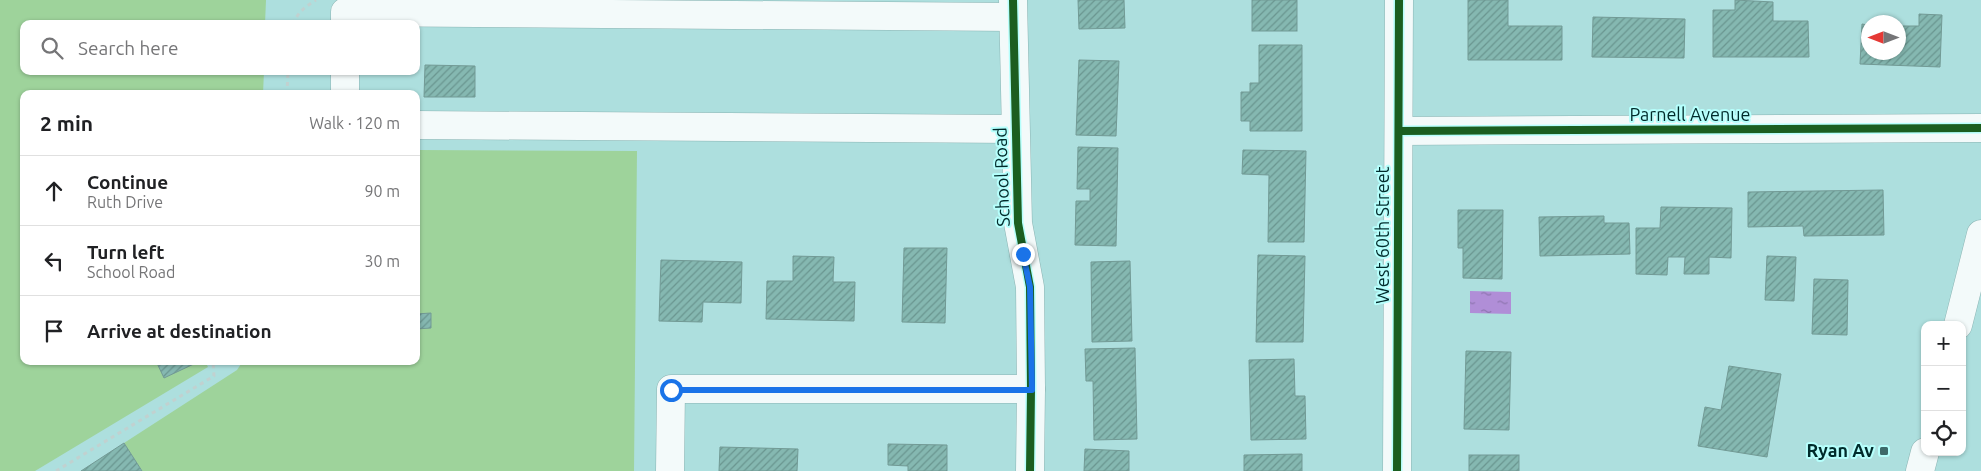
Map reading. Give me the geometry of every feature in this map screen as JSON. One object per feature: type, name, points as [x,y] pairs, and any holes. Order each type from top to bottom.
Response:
[{"type":"street","name":"West 60th Street","points":[[1397,471],[1399,0]]},
{"type":"street","points":[[345,20],[345,12],[1013,8]]},
{"type":"street","name":"School Road","points":[[1013,8],[1018,223],[1030,287],[1032,390],[1030,471]]},
{"type":"street","points":[[345,75],[345,90]]},
{"type":"street","points":[[420,125],[1015,129]]},
{"type":"street","name":"Parnell Avenue","points":[[1399,131],[1981,128]]},
{"type":"street","points":[[1959,321],[1981,234]]},
{"type":"street","points":[[670,471],[671,390],[1032,390]]},
{"type":"street","points":[[1920,471],[1924,456]]},
{"type":"path","points":[[294,20],[306,6],[316,0]]},
{"type":"path","points":[[287,90],[288,75]]},
{"type":"path","points":[[56,471],[214,376],[213,365]]},
{"type":"green space","points":[[0,0],[266,0],[265,20],[20,20],[20,75],[264,75],[263,90],[20,90],[20,365],[207,365],[208,367],[35,471],[0,471]]},
{"type":"green space","points":[[420,150],[637,151],[634,471],[142,471],[124,443],[237,370],[240,365],[420,365]]},
{"type":"water","points":[[1470,291],[1511,292],[1511,314],[1470,313]]},
{"type":"building","points":[[1078,0],[1124,0],[1125,28],[1079,29]]},
{"type":"building","points":[[1252,0],[1297,0],[1297,31],[1252,31]]},
{"type":"building","points":[[1468,0],[1508,0],[1508,26],[1562,26],[1562,60],[1468,60]]},
{"type":"building","points":[[1735,0],[1773,2],[1773,21],[1808,21],[1809,57],[1713,57],[1713,10],[1735,10]]},
{"type":"building","points":[[1919,14],[1942,15],[1940,67],[1860,64],[1861,44],[1861,60],[1906,60],[1906,26],[1919,26]]},
{"type":"building","points":[[1593,17],[1685,19],[1684,58],[1592,57]]},
{"type":"building","points":[[1259,45],[1302,45],[1302,131],[1250,131],[1250,121],[1241,121],[1241,92],[1250,92],[1250,83],[1259,83]]},
{"type":"building","points":[[1079,60],[1119,61],[1116,136],[1076,135]]},
{"type":"building","points":[[425,65],[475,66],[475,97],[424,97]]},
{"type":"building","points":[[1078,147],[1118,148],[1116,246],[1075,245],[1076,201],[1090,201],[1090,189],[1077,189]]},
{"type":"building","points":[[1243,150],[1306,151],[1304,242],[1268,242],[1269,175],[1242,174]]},
{"type":"building","points":[[1883,190],[1884,235],[1804,236],[1803,226],[1748,227],[1748,192]]},
{"type":"building","points":[[1661,207],[1732,208],[1731,258],[1709,257],[1709,274],[1684,274],[1685,257],[1668,257],[1667,275],[1636,274],[1636,228],[1660,228]]},
{"type":"building","points":[[1458,210],[1503,210],[1502,279],[1463,278],[1463,248],[1458,248]]},
{"type":"building","points":[[1604,216],[1604,223],[1629,223],[1630,254],[1540,256],[1539,217]]},
{"type":"building","points":[[904,248],[947,248],[945,323],[902,322]]},
{"type":"building","points":[[1258,255],[1305,256],[1303,342],[1256,342]]},
{"type":"building","points":[[793,256],[834,257],[833,282],[855,282],[854,321],[766,319],[767,281],[793,281]]},
{"type":"building","points":[[1767,256],[1796,257],[1794,301],[1765,300]]},
{"type":"building","points":[[661,260],[742,262],[741,303],[703,302],[702,322],[659,321]]},
{"type":"building","points":[[1130,261],[1132,341],[1092,342],[1091,262]]},
{"type":"building","points":[[1814,279],[1848,280],[1847,335],[1812,334]]},
{"type":"building","points":[[431,313],[431,328],[420,329],[420,314]]},
{"type":"building","points":[[1135,348],[1137,439],[1094,440],[1093,381],[1086,381],[1085,349]]},
{"type":"building","points":[[1466,351],[1511,352],[1509,430],[1464,429]]},
{"type":"building","points":[[1294,359],[1295,396],[1305,396],[1306,439],[1251,440],[1249,360]]},
{"type":"building","points":[[158,365],[192,365],[164,378]]},
{"type":"building","points":[[1729,366],[1781,374],[1767,457],[1698,446],[1705,407],[1721,410]]},
{"type":"building","points":[[124,443],[142,471],[81,471]]},
{"type":"building","points":[[888,444],[947,445],[947,471],[908,471],[908,466],[888,465]]},
{"type":"building","points":[[720,447],[798,449],[797,471],[719,471]]},
{"type":"building","points":[[1085,449],[1129,451],[1129,471],[1084,471]]},
{"type":"building","points":[[1302,454],[1302,471],[1244,471],[1244,455]]},
{"type":"building","points":[[1469,455],[1519,455],[1519,471],[1469,471]]},
{"type":"cycle path","points":[[1013,0],[1018,223],[1030,287],[1030,471]]},
{"type":"cycle path","points":[[1397,471],[1399,0]]},
{"type":"cycle path","points":[[1399,131],[1981,128]]},
{"type":"place","name":"Ryan Av","points":[[1884,451]]},
{"type":"route","points":[[671,390],[1032,390],[1030,287],[1023,254]]}]
